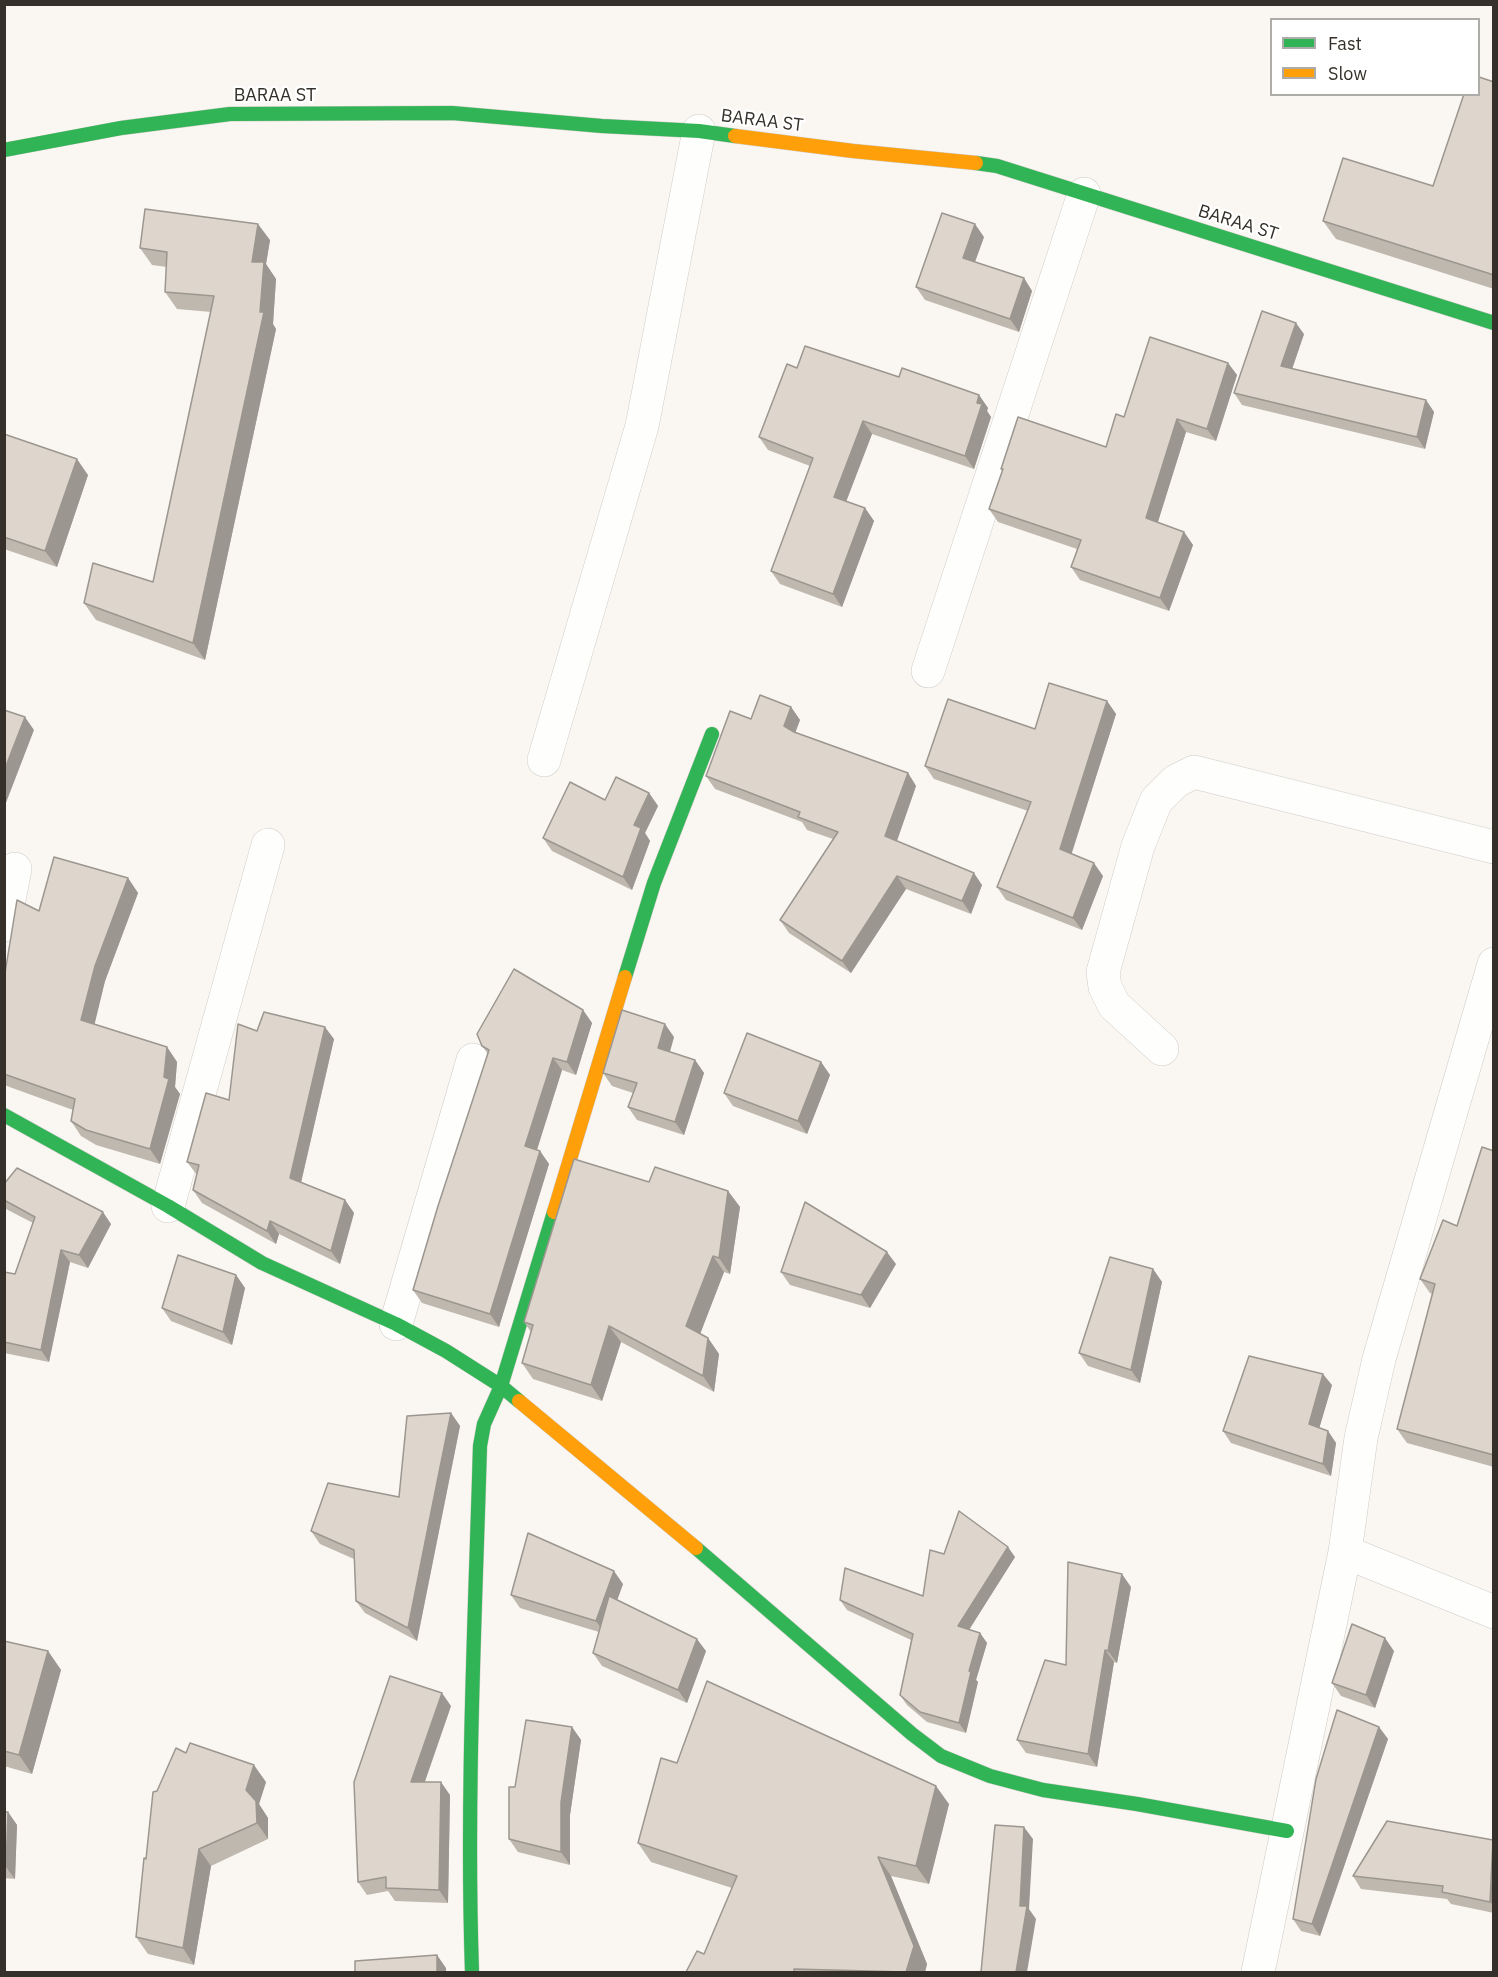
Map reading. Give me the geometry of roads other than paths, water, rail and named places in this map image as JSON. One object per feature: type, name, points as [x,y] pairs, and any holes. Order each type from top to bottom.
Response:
[{"type":"street","name":"BARAA ST","points":[[4,150],[121,128],[230,114],[452,113],[602,126],[699,131],[997,166],[1494,323]]},
{"type":"street","points":[[543,760],[642,426],[699,131]]},
{"type":"street","points":[[928,671],[1084,194]]},
{"type":"street","points":[[472,1972],[470,1875],[478,1471],[484,1424],[501,1386],[654,882],[712,734]]},
{"type":"street","points":[[1162,1049],[1114,1005],[1105,987],[1103,972],[1138,846],[1156,801],[1176,781],[1194,772],[1494,847]]},
{"type":"street","points":[[168,1206],[268,845]]},
{"type":"street","points":[[4,925],[15,869]]},
{"type":"street","points":[[1258,1972],[1345,1552],[1361,1438],[1379,1359],[1494,964]]},
{"type":"street","points":[[396,1324],[473,1060]]},
{"type":"street","points":[[4,1114],[168,1206],[262,1263],[396,1324],[446,1351],[501,1386],[677,1532],[912,1734],[941,1756],[990,1776],[1043,1790],[1287,1831]]},
{"type":"street","points":[[1345,1552],[1494,1612]]}]
